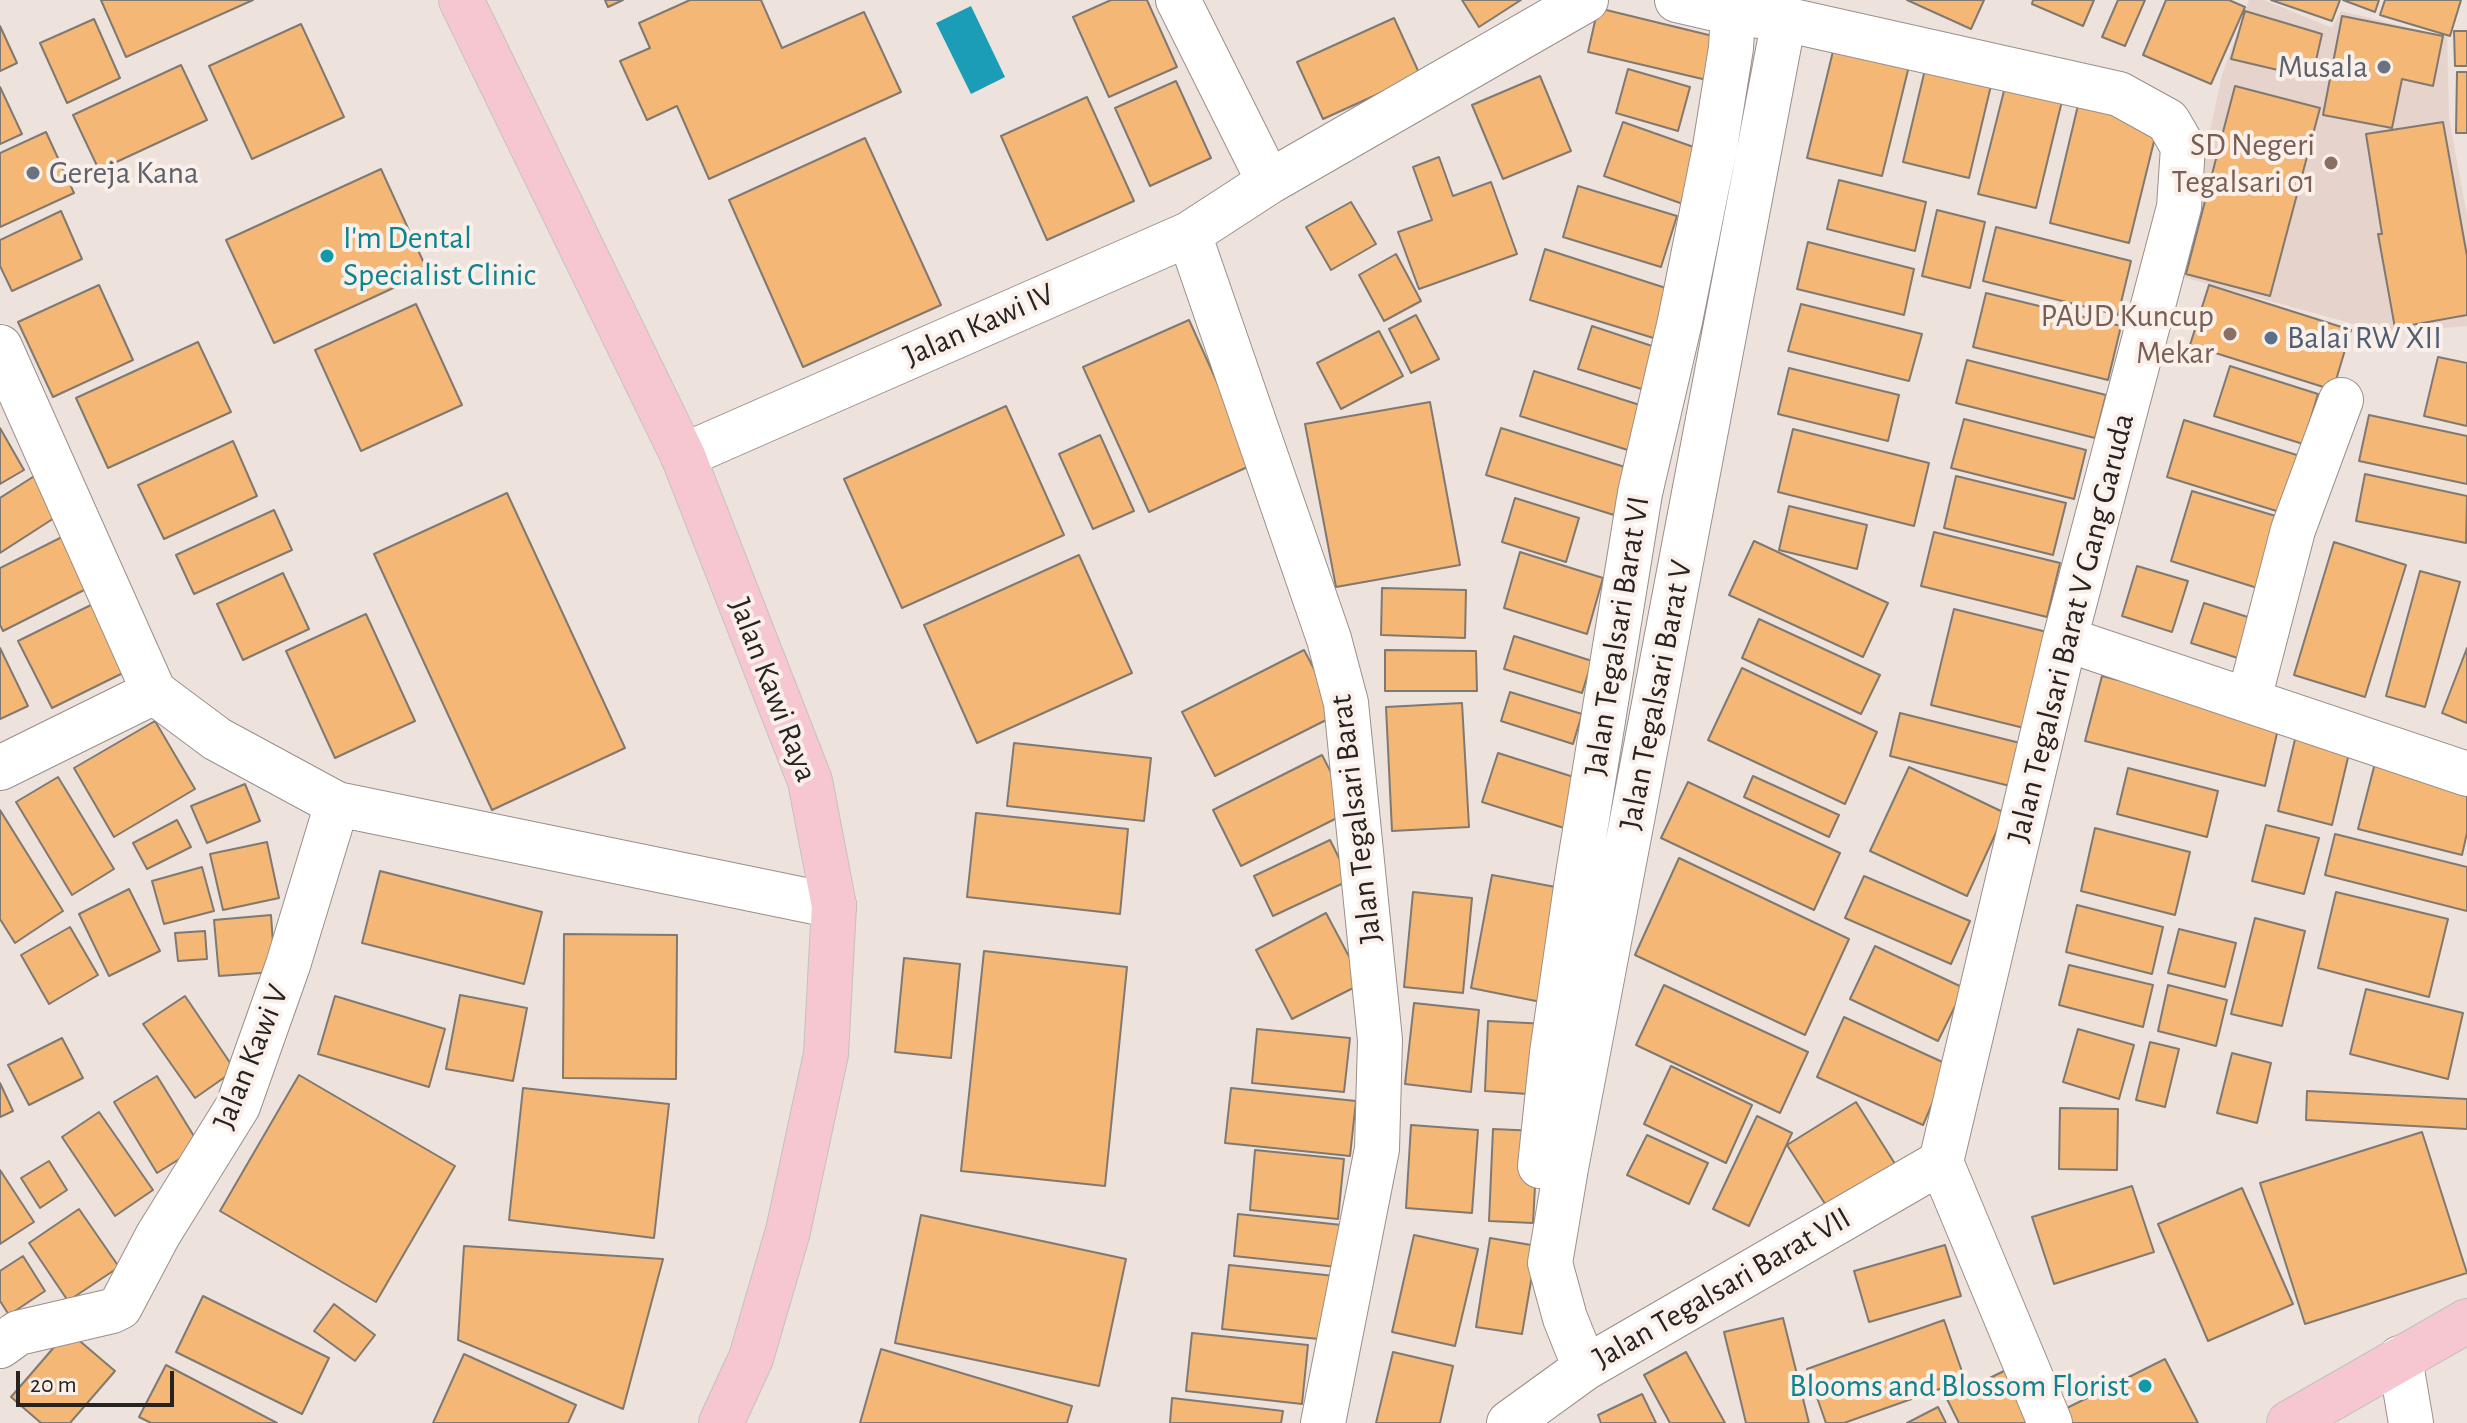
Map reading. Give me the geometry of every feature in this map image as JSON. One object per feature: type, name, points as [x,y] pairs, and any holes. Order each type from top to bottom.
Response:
[{"type":"main road","name":"Jalan Kawi Raya","points":[[461,0],[683,456],[810,781],[834,906],[826,1054],[791,1216],[751,1358],[721,1423]]},
{"type":"main road","points":[[2289,1423],[2467,1321]]},
{"type":"street","points":[[1178,0],[1269,182]]},
{"type":"street","name":"Jalan Kawi IV","points":[[683,456],[1189,234],[1269,182],[1586,0]]},
{"type":"street","points":[[1677,0],[1733,13]]},
{"type":"street","name":"Jalan Tegalsari Barat V Gang Garuda","points":[[1733,13],[1784,19],[2119,94],[2168,121],[2183,147],[2179,207],[2065,639],[1941,1162]]},
{"type":"street","name":"Jalan Tegalsari Barat VI","points":[[1550,1263],[1539,1197],[1540,1171],[1561,990],[1640,493],[1680,321],[1715,147],[1731,48],[1733,13]]},
{"type":"street","name":"Jalan Tegalsari Barat V","points":[[1585,1368],[1565,1318],[1550,1263],[1784,19]]},
{"type":"street","name":"Jalan Tegalsari Barat","points":[[1189,234],[1329,639],[1346,703],[1380,1040],[1377,1149],[1323,1423]]},
{"type":"street","points":[[0,349],[154,692],[217,739],[337,804],[834,906]]},
{"type":"street","points":[[2249,699],[2293,530],[2341,400]]},
{"type":"street","points":[[2065,639],[2467,774]]},
{"type":"street","points":[[0,768],[154,692]]},
{"type":"street","name":"Jalan Kawi V","points":[[0,1346],[18,1333],[118,1309],[158,1235],[238,1106],[288,965],[337,804]]},
{"type":"street","points":[[1941,1162],[2050,1423]]},
{"type":"street","name":"Jalan Tegalsari Barat VII","points":[[1509,1423],[1585,1368],[1941,1162]]},
{"type":"street","points":[[2400,1358],[2411,1423]]},
{"type":"shaded area","name":"SD Negeri Tegalsari 01","points":[[2249,0],[2264,0],[2332,28],[2341,11],[2447,37],[2449,118],[2467,216],[2467,326],[2387,333],[2179,276],[2222,75]]},
{"type":"water","points":[[971,6],[1005,77],[971,94],[936,23]]},
{"type":"building","points":[[101,0],[253,0],[126,57]]},
{"type":"building","points":[[605,0],[623,0],[608,7]]},
{"type":"building","points":[[690,0],[761,0],[782,48],[864,12],[901,92],[709,179],[677,106],[647,120],[620,61],[650,48],[639,23]]},
{"type":"building","points":[[1111,0],[1147,0],[1177,67],[1109,97],[1073,17]]},
{"type":"building","points":[[1462,0],[1521,0],[1479,27]]},
{"type":"building","points":[[1907,0],[1984,0],[1971,29]]},
{"type":"building","points":[[2033,0],[2094,0],[2083,26],[2032,4]]},
{"type":"building","points":[[2118,0],[2145,0],[2125,46],[2102,37]]},
{"type":"building","points":[[2166,0],[2229,0],[2245,7],[2211,84],[2143,55]]},
{"type":"building","points":[[2271,0],[2340,0],[2332,21]]},
{"type":"building","points":[[2343,0],[2379,0],[2375,12]]},
{"type":"building","points":[[2385,0],[2461,0],[2450,36],[2380,15]]},
{"type":"building","points":[[1598,8],[1721,38],[1711,81],[1588,52]]},
{"type":"building","points":[[2245,11],[2322,34],[2312,78],[2231,59]]},
{"type":"building","name":"Musala","points":[[2342,16],[2443,36],[2433,86],[2402,79],[2392,128],[2323,115]]},
{"type":"building","points":[[1394,18],[1420,75],[1323,119],[1297,62]]},
{"type":"building","points":[[94,19],[120,78],[67,103],[40,43]]},
{"type":"building","points":[[301,24],[344,117],[252,159],[209,66]]},
{"type":"building","points":[[0,26],[17,63],[0,71]]},
{"type":"building","points":[[2454,31],[2467,31],[2467,66],[2455,66]]},
{"type":"building","points":[[1835,43],[1910,62],[1882,176],[1807,158]]},
{"type":"building","points":[[1927,61],[1993,77],[1969,178],[1903,162]]},
{"type":"building","points":[[181,65],[207,120],[99,170],[73,115]]},
{"type":"building","points":[[1628,69],[1690,87],[1678,131],[1616,113]]},
{"type":"building","points":[[2457,72],[2467,72],[2467,133],[2456,133]]},
{"type":"building","points":[[1540,76],[1571,151],[1503,179],[1472,105]]},
{"type":"building","points":[[1176,81],[1211,158],[1150,186],[1115,108]]},
{"type":"building","points":[[2006,83],[2063,97],[2036,208],[1978,194]]},
{"type":"building","points":[[2235,86],[2320,108],[2270,296],[2186,274]]},
{"type":"building","points":[[0,87],[22,134],[0,144]]},
{"type":"building","points":[[1087,97],[1134,201],[1047,240],[1001,136]]},
{"type":"building","points":[[2079,101],[2159,121],[2129,243],[2050,223]]},
{"type":"building","points":[[1623,122],[1702,150],[1683,204],[1604,176]]},
{"type":"building","points":[[2443,122],[2467,256],[2467,315],[2395,328],[2378,234],[2382,234],[2366,134]]},
{"type":"building","name":"Gereja Kana","points":[[46,132],[74,193],[0,227],[0,153]]},
{"type":"building","points":[[865,138],[941,305],[803,367],[729,200]]},
{"type":"building","points":[[1439,157],[1453,196],[1491,182],[1517,254],[1419,289],[1398,232],[1432,220],[1413,167]]},
{"type":"building","name":"I'm Dental Specialist Clinic","points":[[381,169],[428,272],[274,343],[226,240]]},
{"type":"building","points":[[1839,180],[1926,202],[1915,251],[1827,229]]},
{"type":"building","points":[[1578,186],[1677,216],[1661,267],[1563,237]]},
{"type":"building","points":[[1351,202],[1376,244],[1331,270],[1306,227]]},
{"type":"building","points":[[1937,210],[1985,222],[1970,288],[1922,276]]},
{"type":"building","points":[[61,211],[82,259],[12,291],[0,266],[0,240]]},
{"type":"building","points":[[1996,227],[2131,261],[2118,315],[1983,281]]},
{"type":"building","points":[[1808,242],[1914,269],[1904,315],[1797,289]]},
{"type":"building","points":[[1545,249],[1675,291],[1660,340],[1530,300]]},
{"type":"building","points":[[1396,254],[1421,301],[1384,321],[1359,275]]},
{"type":"building","points":[[99,285],[133,360],[53,397],[18,322]]},
{"type":"building","name":"Balai RW XII","points":[[2209,285],[2351,330],[2333,390],[2190,345]]},
{"type":"building","points":[[1986,293],[2121,326],[2108,380],[1973,347]]},
{"type":"building","name":"I'm Dental Specialist Clinic","points":[[416,304],[462,405],[361,451],[315,350]]},
{"type":"building","points":[[1801,304],[1922,334],[1909,381],[1788,351]]},
{"type":"building","points":[[1416,315],[1439,359],[1411,373],[1389,329]]},
{"type":"building","points":[[1189,320],[1254,464],[1149,512],[1083,367]]},
{"type":"building","points":[[1592,326],[1664,350],[1651,392],[1578,369]]},
{"type":"building","points":[[1379,331],[1403,376],[1341,409],[1317,363]]},
{"type":"building","points":[[198,342],[231,412],[108,468],[76,398]]},
{"type":"building","points":[[2438,357],[2467,363],[2467,426],[2424,416]]},
{"type":"building","points":[[1967,360],[2106,395],[2095,438],[1956,403]]},
{"type":"building","points":[[2230,366],[2318,394],[2303,444],[2214,416]]},
{"type":"building","points":[[1789,368],[1899,395],[1888,441],[1778,414]]},
{"type":"building","points":[[1534,371],[1649,408],[1634,452],[1520,416]]},
{"type":"building","points":[[1430,402],[1460,565],[1336,587],[1305,424]]},
{"type":"building","points":[[1006,406],[1064,535],[902,608],[844,479]]},
{"type":"building","points":[[2369,415],[2467,436],[2467,484],[2359,461]]},
{"type":"building","points":[[1964,419],[2086,450],[2074,499],[1951,468]]},
{"type":"building","points":[[2184,420],[2300,456],[2283,513],[2167,477]]},
{"type":"building","points":[[0,428],[24,470],[0,484]]},
{"type":"building","points":[[1501,428],[1628,468],[1614,515],[1486,475]]},
{"type":"building","points":[[1793,429],[1929,463],[1914,526],[1778,492]]},
{"type":"building","points":[[1100,435],[1134,511],[1093,529],[1059,454]]},
{"type":"building","points":[[233,441],[257,496],[164,539],[138,485]]},
{"type":"building","points":[[2365,474],[2467,496],[2466,543],[2356,521]]},
{"type":"building","points":[[36,475],[62,513],[0,553],[0,498]]},
{"type":"building","points":[[1956,476],[2066,503],[2053,555],[1944,528]]},
{"type":"building","points":[[2192,491],[2289,520],[2267,591],[2171,561]]},
{"type":"building","points":[[507,493],[625,748],[492,810],[374,554]]},
{"type":"building","points":[[1515,498],[1579,518],[1566,562],[1502,542]]},
{"type":"building","points":[[1789,506],[1867,525],[1857,569],[1779,550]]},
{"type":"building","points":[[274,510],[292,550],[194,594],[176,555]]},
{"type":"building","points":[[1934,532],[2060,563],[2047,617],[1921,586]]},
{"type":"building","points":[[64,536],[90,587],[3,631],[0,625],[0,568]]},
{"type":"building","points":[[1754,541],[1888,603],[1863,657],[1729,595]]},
{"type":"building","points":[[2334,542],[2406,565],[2365,697],[2294,675]]},
{"type":"building","points":[[1520,552],[1603,578],[1587,634],[1504,608]]},
{"type":"building","points":[[1079,555],[1132,673],[977,743],[924,625]]},
{"type":"building","points":[[2137,566],[2188,581],[2172,632],[2122,616]]},
{"type":"building","points":[[2420,571],[2460,582],[2425,707],[2386,696]]},
{"type":"building","points":[[283,573],[309,629],[243,660],[217,604]]},
{"type":"building","points":[[1382,588],[1466,590],[1465,638],[1381,635]]},
{"type":"building","points":[[95,603],[129,670],[52,708],[18,641]]},
{"type":"building","points":[[2204,603],[2257,620],[2244,660],[2191,643]]},
{"type":"building","points":[[1954,609],[2055,634],[2032,730],[1931,705]]},
{"type":"building","points":[[366,614],[415,721],[335,758],[286,651]]},
{"type":"building","points":[[1759,619],[1880,675],[1861,714],[1742,658]]},
{"type":"building","points":[[1514,636],[1592,661],[1582,693],[1504,669]]},
{"type":"building","points":[[0,648],[28,706],[0,719]]},
{"type":"building","points":[[2467,648],[2467,723],[2442,713]]},
{"type":"building","points":[[1304,650],[1338,714],[1215,776],[1182,712]]},
{"type":"building","points":[[1385,650],[1476,651],[1477,691],[1385,691]]},
{"type":"building","points":[[1742,668],[1877,732],[1845,804],[1708,740]]},
{"type":"building","points":[[2102,676],[2280,720],[2265,786],[2085,741]]},
{"type":"building","points":[[1510,692],[1582,714],[1573,744],[1501,721]]},
{"type":"building","points":[[1462,703],[1469,827],[1392,831],[1386,707]]},
{"type":"building","points":[[1900,713],[2020,743],[2010,786],[1890,756]]},
{"type":"building","points":[[155,721],[195,789],[114,837],[74,768]]},
{"type":"building","points":[[2297,731],[2351,745],[2332,825],[2278,811]]},
{"type":"building","points":[[1014,743],[1151,758],[1144,821],[1007,806]]},
{"type":"building","points":[[1498,753],[1580,779],[1564,828],[1482,802]]},
{"type":"building","points":[[1322,755],[1351,811],[1241,866],[1213,810]]},
{"type":"building","points":[[2375,763],[2467,786],[2467,833],[2462,855],[2358,829]]},
{"type":"building","points":[[1909,767],[2005,813],[1967,896],[1870,851]]},
{"type":"building","points":[[2128,768],[2218,791],[2207,837],[2117,814]]},
{"type":"building","points":[[1753,776],[1839,815],[1829,837],[1744,797]]},
{"type":"building","points":[[58,777],[114,869],[72,895],[16,802]]},
{"type":"building","points":[[1688,782],[1840,853],[1814,910],[1661,838]]},
{"type":"building","points":[[245,784],[260,821],[207,843],[191,806]]},
{"type":"building","points":[[0,810],[63,911],[15,943],[0,919]]},
{"type":"building","points":[[976,813],[1128,829],[1120,914],[967,897]]},
{"type":"building","points":[[177,820],[191,847],[147,869],[133,843]]},
{"type":"building","points":[[2266,825],[2319,838],[2304,894],[2252,881]]},
{"type":"building","points":[[2095,828],[2190,852],[2175,915],[2081,891]]},
{"type":"building","points":[[2335,834],[2467,867],[2467,911],[2325,875]]},
{"type":"building","points":[[1330,840],[1350,880],[1273,916],[1254,876]]},
{"type":"building","points":[[267,842],[279,898],[223,910],[210,854]]},
{"type":"building","points":[[1679,858],[1849,939],[1805,1035],[1635,955]]},
{"type":"building","points":[[202,867],[214,911],[164,924],[152,881]]},
{"type":"building","points":[[380,871],[542,912],[524,984],[362,943]]},
{"type":"building","points":[[1492,875],[1566,889],[1546,1003],[1471,988]]},
{"type":"building","points":[[1864,876],[1970,921],[1951,964],[1845,918]]},
{"type":"building","points":[[129,889],[160,951],[109,976],[79,914]]},
{"type":"building","points":[[1413,892],[1472,898],[1463,993],[1404,987]]},
{"type":"building","points":[[2336,892],[2448,919],[2429,997],[2318,968]]},
{"type":"building","points":[[2077,905],[2163,927],[2152,974],[2066,952]]},
{"type":"building","points":[[1326,913],[1363,983],[1292,1019],[1256,950]]},
{"type":"building","points":[[271,915],[275,972],[219,976],[214,920]]},
{"type":"building","points":[[2255,918],[2305,931],[2282,1026],[2231,1014]]},
{"type":"building","points":[[70,927],[98,975],[49,1004],[21,955]]},
{"type":"building","points":[[2179,929],[2236,943],[2225,987],[2168,973]]},
{"type":"building","points":[[205,931],[207,959],[178,961],[175,933]]},
{"type":"building","points":[[564,934],[677,935],[676,1079],[563,1078]]},
{"type":"building","points":[[1875,946],[1964,988],[1938,1041],[1850,999]]},
{"type":"building","points":[[984,951],[1127,967],[1105,1186],[961,1171]]},
{"type":"building","points":[[904,958],[960,964],[951,1058],[895,1052]]},
{"type":"building","points":[[2069,965],[2153,985],[2143,1027],[2059,1005]]},
{"type":"building","points":[[1664,985],[1808,1052],[1780,1113],[1636,1045]]},
{"type":"building","points":[[2168,985],[2227,1000],[2216,1046],[2158,1031]]},
{"type":"building","points":[[2366,989],[2463,1013],[2448,1079],[2350,1054]]},
{"type":"building","points":[[460,995],[527,1008],[513,1081],[446,1069]]},
{"type":"building","points":[[185,996],[235,1070],[195,1098],[143,1024]]},
{"type":"building","points":[[335,996],[445,1029],[429,1087],[318,1054]]},
{"type":"building","points":[[1414,1003],[1479,1010],[1471,1092],[1405,1084]]},
{"type":"building","points":[[1844,1017],[1949,1065],[1923,1125],[1817,1077]]},
{"type":"building","points":[[1488,1021],[1547,1024],[1542,1095],[1485,1091]]},
{"type":"building","points":[[1257,1029],[1350,1038],[1344,1092],[1252,1083]]},
{"type":"building","points":[[2078,1029],[2134,1045],[2119,1099],[2063,1082]]},
{"type":"building","points":[[62,1038],[83,1078],[29,1105],[8,1065]]},
{"type":"building","points":[[2150,1042],[2179,1049],[2165,1107],[2136,1100]]},
{"type":"building","points":[[2232,1053],[2271,1063],[2257,1123],[2217,1113]]},
{"type":"building","points":[[1671,1066],[1752,1105],[1726,1163],[1644,1124]]},
{"type":"building","points":[[299,1075],[455,1166],[376,1302],[220,1211]]},
{"type":"building","points":[[157,1076],[200,1146],[157,1173],[114,1102]]},
{"type":"building","points":[[0,1083],[13,1111],[0,1117]]},
{"type":"building","points":[[523,1088],[669,1104],[654,1238],[509,1220]]},
{"type":"building","points":[[1231,1088],[1356,1101],[1350,1156],[1225,1143]]},
{"type":"building","points":[[2307,1091],[2467,1099],[2467,1129],[2306,1120]]},
{"type":"building","points":[[1856,1102],[1897,1167],[1829,1210],[1787,1145]]},
{"type":"building","points":[[2060,1108],[2118,1109],[2117,1170],[2059,1169]]},
{"type":"building","points":[[99,1112],[153,1190],[115,1216],[62,1137]]},
{"type":"building","points":[[1757,1116],[1792,1133],[1749,1226],[1713,1209]]},
{"type":"building","points":[[1411,1125],[1478,1130],[1472,1213],[1406,1208]]},
{"type":"building","points":[[1493,1129],[1538,1131],[1533,1223],[1489,1221]]},
{"type":"building","points":[[2422,1132],[2467,1273],[2305,1324],[2260,1183]]},
{"type":"building","points":[[1647,1135],[1708,1163],[1689,1204],[1627,1175]]},
{"type":"building","points":[[1255,1150],[1344,1159],[1338,1219],[1250,1210]]},
{"type":"building","points":[[49,1161],[67,1190],[40,1208],[21,1178]]},
{"type":"building","points":[[0,1170],[34,1222],[0,1244]]},
{"type":"building","points":[[2132,1186],[2154,1252],[2054,1284],[2032,1217]]},
{"type":"building","points":[[2242,1188],[2293,1304],[2208,1341],[2158,1224]]},
{"type":"building","points":[[79,1209],[119,1267],[68,1301],[29,1243]]},
{"type":"building","points":[[1238,1214],[1342,1225],[1337,1267],[1234,1256]]},
{"type":"building","points":[[921,1215],[1126,1259],[1099,1386],[895,1343]]},
{"type":"building","points":[[1414,1235],[1478,1249],[1455,1346],[1392,1332]]},
{"type":"building","points":[[1490,1238],[1537,1246],[1522,1334],[1476,1327]]},
{"type":"building","points":[[1945,1245],[1961,1296],[1869,1322],[1854,1271]]},
{"type":"building","points":[[464,1246],[663,1259],[623,1409],[458,1340]]},
{"type":"building","points":[[23,1256],[45,1291],[9,1315],[0,1301],[0,1271]]},
{"type":"building","points":[[1229,1265],[1335,1276],[1328,1340],[1222,1329]]},
{"type":"building","points":[[203,1296],[329,1358],[302,1414],[176,1352]]},
{"type":"building","points":[[334,1304],[375,1335],[355,1361],[314,1331]]},
{"type":"building","points":[[1783,1318],[1809,1423],[1746,1423],[1724,1332]]},
{"type":"building","points":[[1944,1320],[1965,1380],[1844,1423],[1826,1423],[1807,1369]]},
{"type":"building","points":[[68,1331],[115,1371],[70,1423],[41,1423],[11,1397]]},
{"type":"building","points":[[1192,1333],[1308,1345],[1302,1404],[1186,1391]]},
{"type":"building","points":[[881,1349],[1072,1406],[1067,1423],[860,1423]]},
{"type":"building","points":[[1393,1352],[1453,1366],[1440,1423],[1376,1423]]},
{"type":"building","points":[[1686,1352],[1725,1423],[1670,1423],[1644,1375]]},
{"type":"building","points":[[464,1354],[576,1405],[568,1423],[433,1423]]},
{"type":"building","name":"Blooms and Blossom Florist","points":[[2165,1359],[2198,1423],[2062,1423],[2057,1413]]},
{"type":"building","points":[[166,1365],[277,1423],[151,1423],[139,1417]]},
{"type":"building","points":[[2008,1369],[2034,1423],[1959,1423],[1947,1399]]},
{"type":"building","points":[[1642,1394],[1656,1423],[1601,1423],[1598,1415]]},
{"type":"building","points":[[1172,1398],[1283,1411],[1281,1423],[1170,1423]]},
{"type":"building","points":[[1938,1407],[1946,1423],[1907,1423]]},
{"type":"place","name":"Musala","points":[[2384,67]]},
{"type":"place","name":"SD Negeri Tegalsari 01","points":[[2331,163]]},
{"type":"place","name":"Gereja Kana","points":[[33,173]]},
{"type":"place","name":"I'm Dental Specialist Clinic","points":[[327,256]]},
{"type":"place","name":"PAUD Kuncup Mekar","points":[[2230,334]]},
{"type":"place","name":"Balai RW XII","points":[[2271,338]]},
{"type":"place","name":"Blooms and Blossom Florist","points":[[2145,1386]]}]
